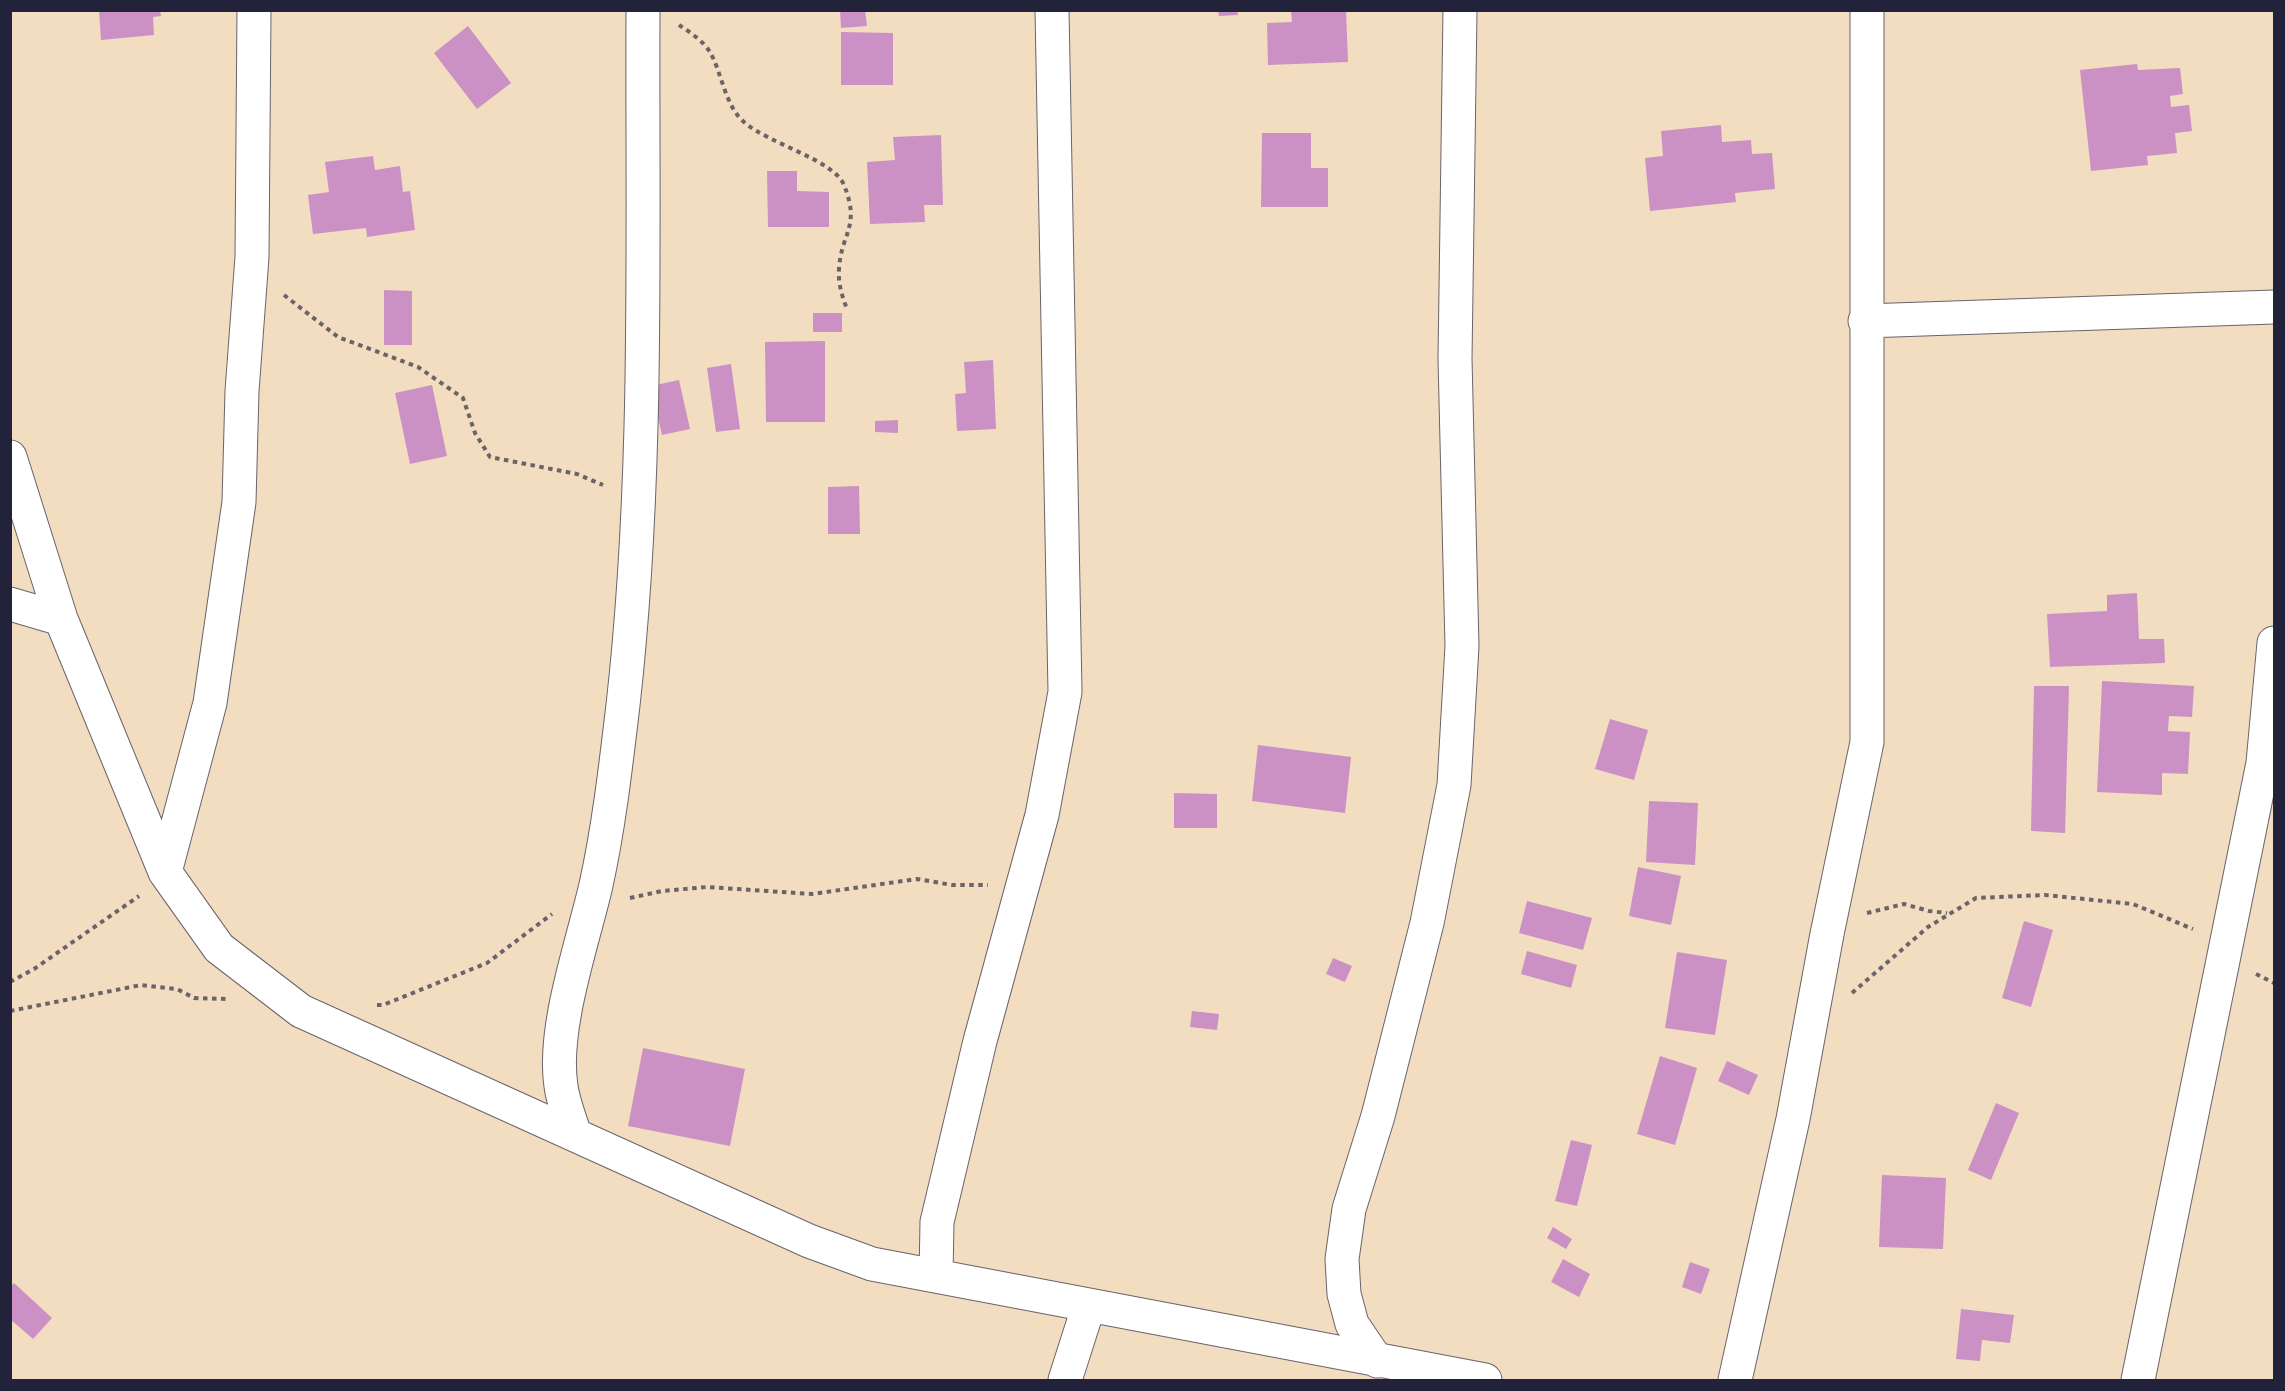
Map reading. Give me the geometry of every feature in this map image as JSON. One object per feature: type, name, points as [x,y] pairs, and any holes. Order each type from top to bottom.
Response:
[{"type":"street","points":[[165,872],[210,703],[239,502],[242,391],[252,256],[254,10]]},
{"type":"street","points":[[936,1276],[937,1222],[980,1041],[1042,815],[1065,692],[1052,10]]},
{"type":"street","points":[[1377,1361],[1352,1324],[1344,1294],[1342,1259],[1349,1209],[1378,1116],[1426,923],[1455,774],[1462,646],[1455,359],[1460,10]]},
{"type":"street","points":[[1735,1380],[1814,1019],[1830,921],[1867,742],[1869,580],[1865,321],[1867,10]]},
{"type":"street","points":[[575,1135],[561,1085],[560,1044],[609,808],[623,703],[638,510],[657,15]]},
{"type":"street","points":[[1865,321],[2274,307]]},
{"type":"street","points":[[10,457],[61,619],[165,872],[219,948],[301,1011],[809,1241],[872,1264],[1485,1380]]},
{"type":"street","points":[[10,604],[61,619]]},
{"type":"street","points":[[2138,1380],[2263,763],[2274,643]]},
{"type":"street","points":[[1065,1380],[1089,1305]]},
{"type":"path","points":[[657,15],[695,36],[710,51],[742,121],[791,150],[831,168],[844,182],[852,211],[851,226],[839,269],[840,289],[847,309]]},
{"type":"path","points":[[282,294],[338,337],[418,367],[463,398],[475,433],[490,457],[577,474],[617,492],[638,510]]},
{"type":"path","points":[[10,982],[98,927],[151,889],[165,872]]},
{"type":"path","points":[[373,1005],[383,1005],[487,963],[555,913],[662,891],[707,887],[812,894],[917,879],[951,885],[1024,883]]},
{"type":"path","points":[[1814,1019],[1877,973],[1928,927],[1976,898],[2009,895],[2045,896],[2133,904],[2226,944]]},
{"type":"path","points":[[1830,921],[1904,904],[1929,911],[1948,913]]},
{"type":"path","points":[[10,1011],[141,985],[161,986],[206,1000],[281,996]]},
{"type":"building","points":[[99,10],[160,10],[161,16],[153,17],[154,35],[101,40]]},
{"type":"building","points":[[840,10],[865,10],[867,26],[841,28]]},
{"type":"building","points":[[1218,10],[1237,10],[1238,15],[1219,16]]},
{"type":"building","points":[[1291,10],[1346,10],[1348,62],[1268,65],[1267,23],[1292,22]]},
{"type":"building","points":[[468,26],[511,83],[477,109],[434,53]]},
{"type":"building","points":[[841,32],[893,33],[893,85],[841,85]]},
{"type":"building","points":[[2137,64],[2138,70],[2180,68],[2183,94],[2170,96],[2171,107],[2189,105],[2192,131],[2175,133],[2177,153],[2147,156],[2148,165],[2091,171],[2080,70]]},
{"type":"building","points":[[1721,125],[1722,142],[1751,140],[1752,154],[1772,153],[1775,189],[1735,193],[1736,202],[1650,211],[1645,158],[1663,156],[1661,131]]},
{"type":"building","points":[[1262,133],[1311,133],[1311,168],[1328,168],[1328,207],[1261,207]]},
{"type":"building","points":[[941,135],[943,205],[924,205],[925,222],[870,224],[867,162],[895,160],[893,137]]},
{"type":"building","points":[[373,156],[375,170],[400,166],[403,192],[410,191],[415,230],[367,237],[366,228],[313,234],[308,195],[329,192],[325,162]]},
{"type":"building","points":[[767,171],[797,171],[797,191],[829,192],[829,227],[768,227]]},
{"type":"building","points":[[384,290],[412,291],[412,345],[384,345]]},
{"type":"building","points":[[813,313],[842,313],[842,332],[813,332]]},
{"type":"building","points":[[825,341],[825,422],[766,422],[765,342]]},
{"type":"building","points":[[993,360],[996,429],[957,431],[955,394],[966,393],[964,362]]},
{"type":"building","points":[[731,364],[740,429],[716,432],[707,368]]},
{"type":"building","points":[[679,380],[690,429],[662,435],[651,386]]},
{"type":"building","points":[[432,385],[447,456],[410,464],[395,393]]},
{"type":"building","points":[[898,420],[898,433],[875,432],[875,421]]},
{"type":"building","points":[[859,486],[860,534],[828,534],[828,487]]},
{"type":"building","points":[[2137,593],[2139,639],[2164,639],[2165,663],[2050,667],[2047,614],[2107,611],[2107,595]]},
{"type":"building","points":[[2102,681],[2194,686],[2192,717],[2169,716],[2168,731],[2190,732],[2188,774],[2162,773],[2162,795],[2097,792]]},
{"type":"building","points":[[2034,686],[2069,686],[2065,833],[2031,831]]},
{"type":"building","points":[[1610,719],[1648,730],[1634,780],[1595,769]]},
{"type":"building","points":[[1258,745],[1351,757],[1345,813],[1252,801]]},
{"type":"building","points":[[1174,793],[1217,794],[1217,828],[1174,828]]},
{"type":"building","points":[[1649,801],[1698,803],[1695,865],[1646,862]]},
{"type":"building","points":[[1638,867],[1681,876],[1671,925],[1629,916]]},
{"type":"building","points":[[1527,901],[1592,918],[1583,950],[1519,933]]},
{"type":"building","points":[[2024,921],[2053,930],[2031,1007],[2002,998]]},
{"type":"building","points":[[1527,951],[1577,965],[1571,988],[1521,974]]},
{"type":"building","points":[[1677,952],[1727,960],[1715,1035],[1665,1028]]},
{"type":"building","points":[[1333,958],[1352,966],[1345,982],[1326,974]]},
{"type":"building","points":[[1192,1011],[1219,1014],[1217,1030],[1190,1027]]},
{"type":"building","points":[[643,1048],[745,1069],[730,1146],[628,1126]]},
{"type":"building","points":[[1660,1056],[1697,1068],[1675,1145],[1637,1134]]},
{"type":"building","points":[[1727,1061],[1758,1075],[1749,1095],[1718,1081]]},
{"type":"building","points":[[1996,1103],[2019,1113],[1991,1180],[1968,1170]]},
{"type":"building","points":[[1571,1140],[1592,1145],[1577,1206],[1555,1201]]},
{"type":"building","points":[[1882,1175],[1946,1178],[1943,1249],[1879,1247]]},
{"type":"building","points":[[1553,1227],[1572,1239],[1566,1249],[1547,1238]]},
{"type":"building","points":[[1563,1259],[1590,1274],[1579,1297],[1551,1282]]},
{"type":"building","points":[[1690,1262],[1710,1269],[1701,1294],[1682,1287]]},
{"type":"building","points":[[14,1283],[52,1318],[33,1339],[10,1319],[10,1287]]},
{"type":"building","points":[[1961,1309],[2014,1315],[2010,1343],[1982,1340],[1980,1361],[1956,1359]]}]
